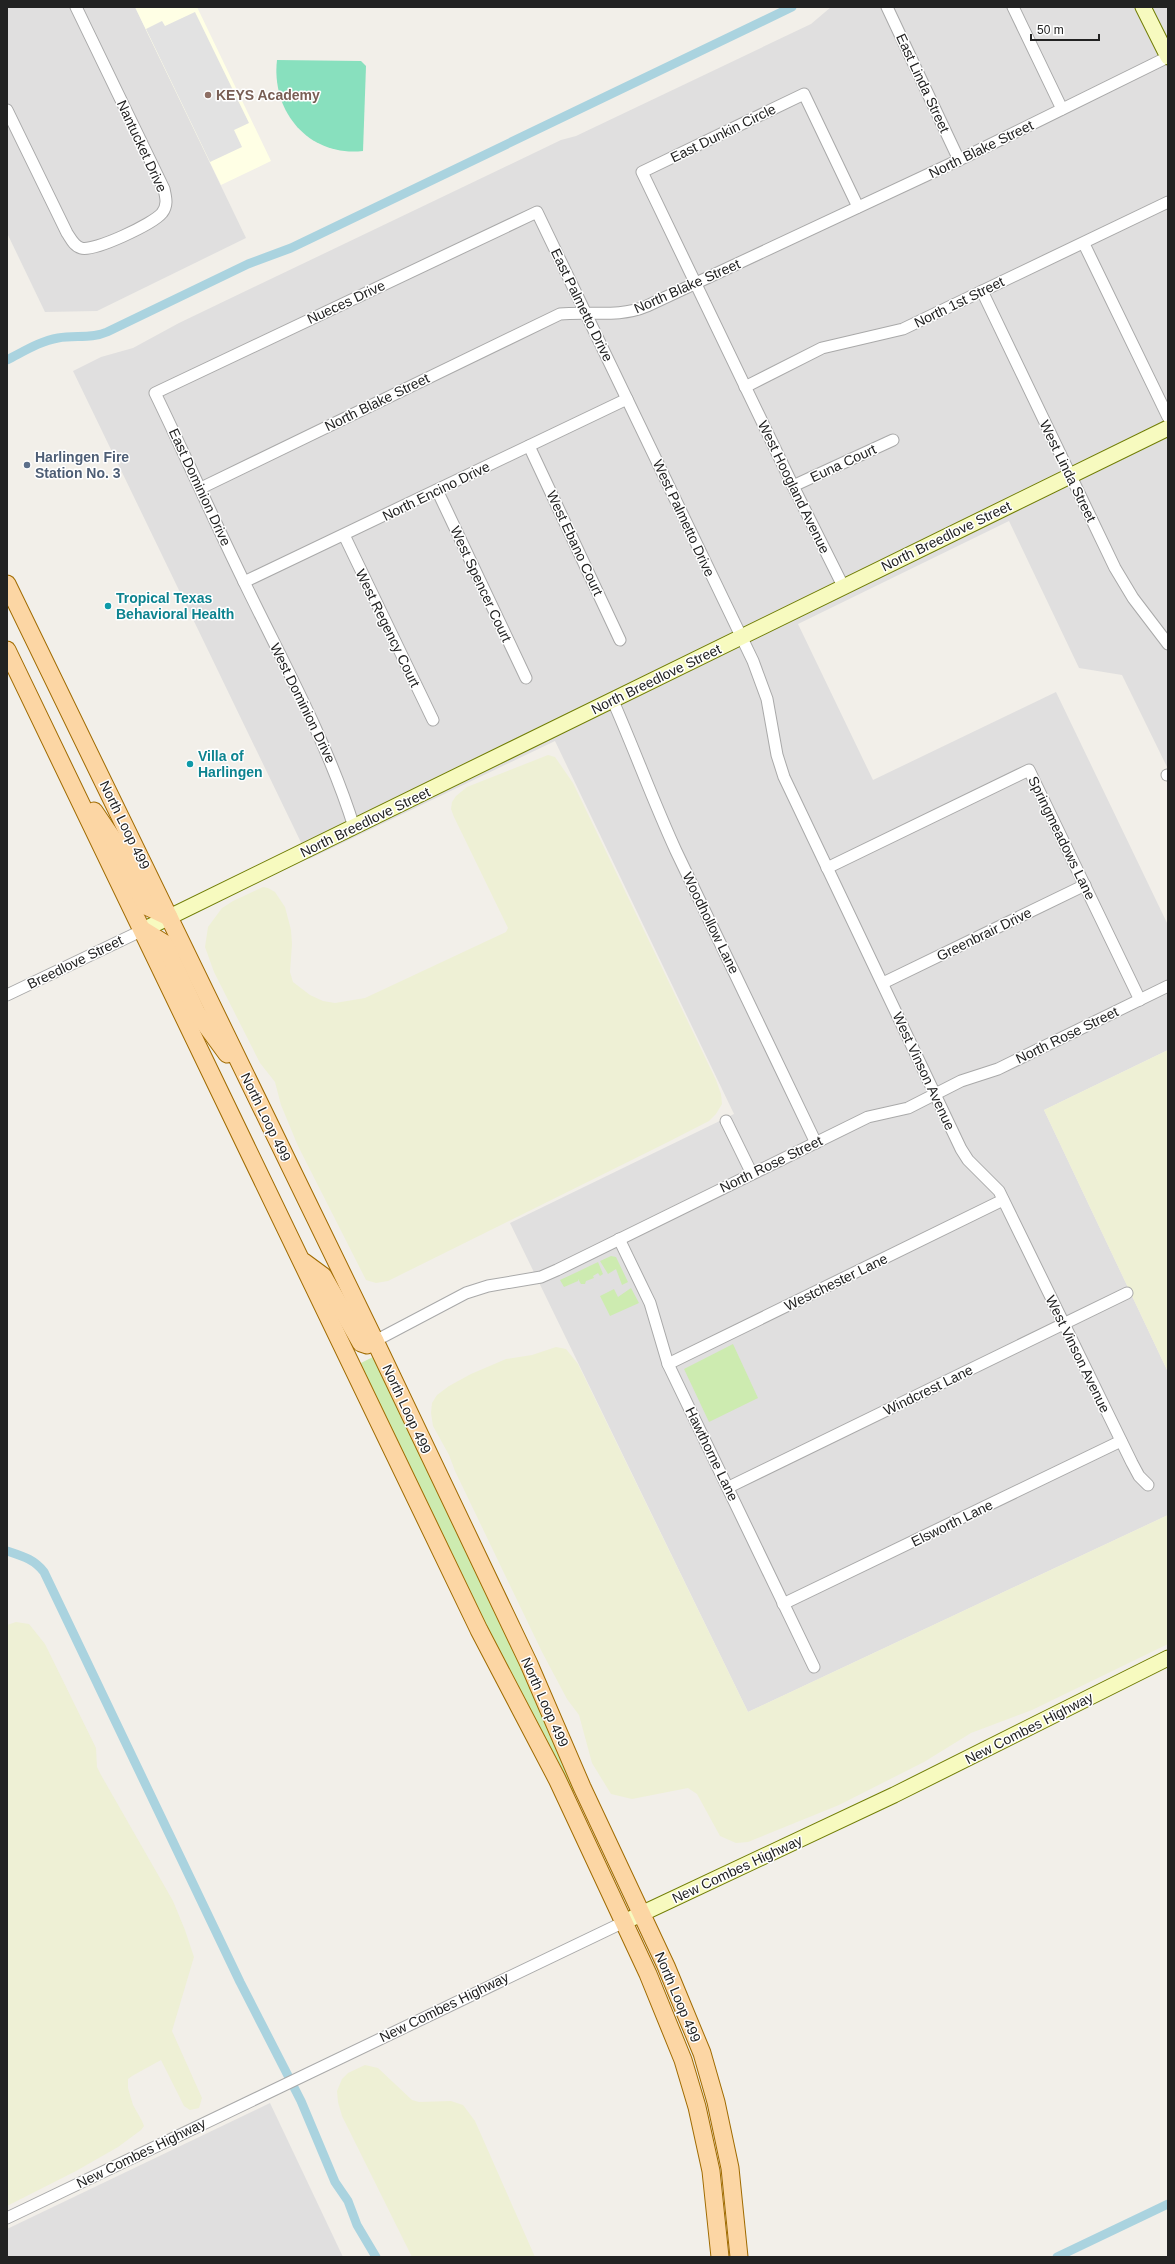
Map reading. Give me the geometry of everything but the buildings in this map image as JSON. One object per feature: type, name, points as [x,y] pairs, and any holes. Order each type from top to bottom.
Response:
[{"type":"main road","name":"North Loop 499","points":[[7,584],[375,1341],[529,1664],[582,1787],[681,2000],[702,2053],[716,2102],[730,2168],[739,2257]]},
{"type":"main road","name":"North Loop 499","points":[[7,650],[143,930],[478,1630],[557,1779],[665,2014],[683,2060],[697,2107],[711,2171],[720,2257]]},
{"type":"main road","points":[[66,772],[115,842],[146,906],[169,917]]},
{"type":"main road","points":[[143,930],[164,943],[197,1013],[249,1082]]},
{"type":"main road","points":[[302,1261],[323,1276],[361,1343],[367,1345],[375,1341]]},
{"type":"street","name":"Nantucket Drive","points":[[7,110],[67,233],[75,245],[82,248],[97,247],[143,225],[162,213],[166,206],[164,189],[76,7]]},
{"type":"street","name":"East Linda Street","points":[[886,7],[959,160]]},
{"type":"street","points":[[1013,7],[1062,109]]},
{"type":"street","points":[[1143,7],[1168,57]]},
{"type":"street","name":"North Blake Street","points":[[201,488],[560,314],[586,312],[610,314],[634,312],[697,284],[959,160],[1168,57]]},
{"type":"street","name":"East Dunkin Circle","points":[[697,284],[642,172],[804,94],[858,207]]},
{"type":"street","name":"North 1st Street","points":[[745,387],[822,348],[903,329],[1084,244],[1168,202]]},
{"type":"street","name":"East Palmetto Drive","points":[[537,212],[627,399]]},
{"type":"street","name":"Nueces Drive","points":[[155,393],[537,212]]},
{"type":"street","points":[[1084,244],[1168,417]]},
{"type":"street","name":"West Hoogland Avenue","points":[[697,284],[745,387],[843,586]]},
{"type":"street","name":"West Linda Street","points":[[982,291],[1070,476],[1124,584],[1168,644]]},
{"type":"street","name":"East Dominion Drive","points":[[155,393],[244,582]]},
{"type":"street","name":"North Encino Drive","points":[[244,582],[627,399]]},
{"type":"street","name":"West Palmetto Drive","points":[[627,399],[741,638]]},
{"type":"street","name":"North Breedlove Street","points":[[143,930],[1168,428]]},
{"type":"street","name":"Euna Court","points":[[793,486],[893,440]]},
{"type":"street","name":"West Ebano Court","points":[[529,446],[620,640]]},
{"type":"street","name":"West Spencer Court","points":[[437,490],[526,678]]},
{"type":"street","name":"West Regency Court","points":[[344,535],[433,720]]},
{"type":"street","name":"West Dominion Drive","points":[[244,582],[325,746],[342,788],[354,827]]},
{"type":"street","name":"West Vinson Avenue","points":[[741,638],[765,689],[777,755],[784,777],[961,1149],[968,1160],[999,1191],[1121,1442],[1139,1476],[1148,1485]]},
{"type":"street","name":"Woodhollow Lane","points":[[612,701],[676,851],[816,1142]]},
{"type":"street","name":"Springmeadows Lane","points":[[827,868],[1029,770],[1140,1000]]},
{"type":"street","name":"Greenbrair Drive","points":[[882,983],[1085,885]]},
{"type":"street","name":"Breedlove Street","points":[[7,995],[143,930]]},
{"type":"street","name":"North Rose Street","points":[[375,1341],[466,1293],[488,1286],[541,1277],[868,1117],[908,1108],[961,1081],[998,1069],[1168,986]]},
{"type":"street","points":[[726,1121],[752,1174]]},
{"type":"street","name":"Westchester Lane","points":[[668,1364],[1003,1200]]},
{"type":"street","name":"Hawthorne Lane","points":[[620,1239],[650,1303],[668,1364],[729,1487],[814,1667]]},
{"type":"street","name":"Windcrest Lane","points":[[729,1487],[1126,1293]]},
{"type":"street","name":"Elsworth Lane","points":[[783,1604],[1121,1442]]},
{"type":"street","name":"New Combes Highway","points":[[7,2218],[624,1922],[894,1795],[1168,1658]]},
{"type":"shaded area","points":[[7,7],[135,7],[246,238],[97,311],[45,312],[7,233]]},
{"type":"shaded area","name":"KEYS Academy","points":[[135,7],[197,7],[271,161],[221,185]]},
{"type":"shaded area","points":[[831,7],[1168,7],[1168,769],[1122,675],[1079,668],[1009,521],[798,624],[873,780],[1056,692],[1168,925],[1168,1050],[1044,1110],[1168,1372],[1168,1515],[748,1712],[510,1223],[734,1114],[555,741],[309,859],[73,371],[101,357],[133,348],[179,323],[561,140],[576,136],[811,24]]},
{"type":"shaded area","name":"KEYS Academy","points":[[195,12],[249,123],[234,130],[242,147],[210,162],[146,29],[162,21],[165,26]]},
{"type":"shaded area","points":[[548,755],[555,757],[573,783],[716,1080],[721,1094],[722,1104],[716,1114],[709,1121],[388,1281],[376,1283],[366,1280],[298,1146],[281,1105],[275,1082],[260,1063],[214,972],[205,947],[208,927],[222,908],[233,901],[263,887],[275,892],[285,907],[291,930],[292,944],[290,972],[293,982],[310,995],[323,1001],[335,1003],[365,998],[506,932],[508,928],[454,817],[451,809],[452,802],[456,796],[467,787]]},
{"type":"shaded area","points":[[1168,1050],[1168,1372],[1044,1110]]},
{"type":"shaded area","points":[[556,1347],[566,1349],[578,1364],[748,1712],[1168,1515],[1168,1644],[1032,1710],[971,1733],[924,1762],[839,1805],[748,1842],[736,1843],[720,1836],[697,1794],[688,1788],[632,1799],[611,1794],[592,1763],[579,1715],[567,1699],[542,1652],[455,1471],[449,1455],[433,1426],[431,1413],[432,1403],[437,1395],[449,1386],[471,1374],[506,1359],[532,1355]]},
{"type":"shaded area","points":[[16,1622],[29,1624],[45,1644],[96,1748],[97,1767],[173,1901],[185,1930],[194,1957],[172,2031],[202,2098],[199,2108],[190,2110],[184,2106],[161,2060],[132,2076],[128,2079],[128,2088],[133,2105],[144,2126],[141,2130],[118,2147],[76,2171],[7,2206],[7,1625]]},
{"type":"shaded area","points":[[365,2065],[378,2068],[412,2100],[419,2102],[451,2101],[463,2105],[475,2121],[535,2257],[412,2257],[342,2116],[338,2102],[337,2091],[342,2079],[348,2073]]},
{"type":"shaded area","points":[[270,2103],[343,2257],[7,2257],[7,2229]]},
{"type":"green space","points":[[277,60],[361,61],[366,66],[363,151],[344,151],[326,147],[310,139],[298,127],[287,113],[280,97],[277,79]]},
{"type":"green space","points":[[611,1256],[616,1257],[628,1282],[622,1285],[616,1269],[608,1274],[600,1261]]},
{"type":"green space","points":[[598,1262],[603,1274],[600,1276],[598,1273],[593,1276],[594,1278],[586,1281],[585,1284],[581,1284],[578,1279],[578,1281],[564,1287],[560,1280]]},
{"type":"green space","points":[[631,1288],[639,1303],[610,1316],[600,1296],[614,1289],[618,1297]]},
{"type":"green space","points":[[733,1344],[758,1398],[709,1422],[684,1369]]},
{"type":"green space","points":[[373,1357],[511,1643],[576,1792],[572,1792],[526,1706],[359,1364]]},
{"type":"waterway","points":[[7,360],[51,339],[89,336],[107,332],[248,264],[291,248],[792,7]]},
{"type":"waterway","points":[[7,1551],[23,1556],[32,1561],[44,1572],[240,1982],[301,2101],[335,2182],[348,2201],[357,2225],[376,2257]]},
{"type":"waterway","points":[[1057,2257],[1168,2204]]},
{"type":"place","name":"KEYS Academy","points":[[208,95]]},
{"type":"place","name":"Harlingen Fire Station No. 3","points":[[27,465]]},
{"type":"place","name":"Tropical Texas Behavioral Health","points":[[108,606]]},
{"type":"place","name":"Villa of Harlingen","points":[[190,764]]}]
